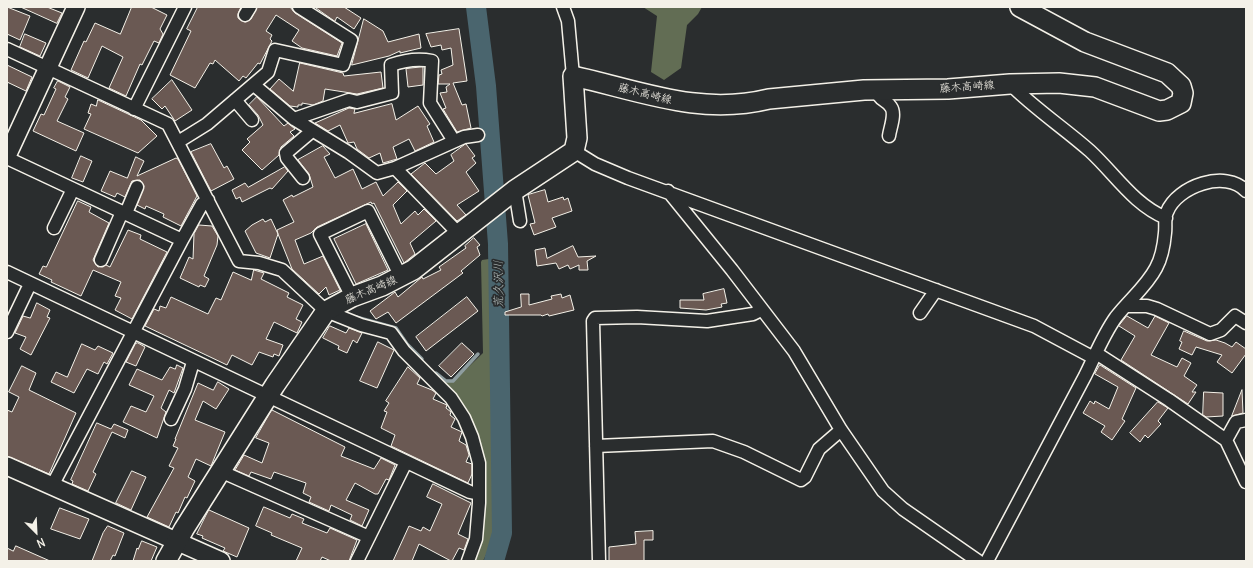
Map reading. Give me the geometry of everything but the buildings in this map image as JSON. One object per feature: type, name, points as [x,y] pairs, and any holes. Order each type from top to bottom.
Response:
[{"type":"main road","name":"藤木高崎線","points":[[574,76],[658,98],[700,105],[876,90],[948,89],[1010,84],[1085,86],[1159,111],[1174,108],[1183,98],[1181,86],[1167,73],[1085,42],[1020,7]]},
{"type":"main road","points":[[574,76],[577,138],[574,152]]},
{"type":"main road","name":"藤木高崎線","points":[[166,561],[220,471],[268,396],[326,311],[352,297],[401,277],[460,235],[513,192],[574,152]]},
{"type":"street","points":[[76,7],[7,157],[182,240]]},
{"type":"street","points":[[134,108],[185,7]]},
{"type":"street","points":[[178,142],[207,124],[268,72],[274,52],[277,50],[343,65],[351,40],[299,7]]},
{"type":"street","points":[[563,7],[568,21],[574,76]]},
{"type":"street","points":[[7,48],[168,124],[239,261],[259,263],[285,272],[326,311],[356,323],[391,333],[404,351],[451,398],[464,418],[475,445],[479,463],[479,494],[476,539],[468,561]]},
{"type":"street","points":[[294,118],[349,100],[357,102],[392,93],[390,65],[421,59],[432,61],[430,103],[454,141]]},
{"type":"street","points":[[1010,84],[1027,101],[1106,166],[1134,198],[1154,213],[1166,218]]},
{"type":"street","points":[[254,85],[312,131],[348,152],[377,173],[395,168],[454,141],[478,135]]},
{"type":"street","points":[[876,90],[878,97],[891,106],[893,113],[889,136]]},
{"type":"street","points":[[235,100],[252,120]]},
{"type":"street","points":[[303,178],[287,158],[286,153],[312,131]]},
{"type":"street","points":[[574,152],[595,164],[1034,326],[1095,355],[1169,400],[1226,440],[1246,482]]},
{"type":"street","points":[[395,168],[460,235]]},
{"type":"street","points":[[987,561],[1095,355],[1117,317],[1146,283],[1158,263],[1164,240],[1168,209],[1175,200],[1185,192],[1209,181],[1228,180],[1239,184],[1246,191]]},
{"type":"street","points":[[101,260],[137,188]]},
{"type":"street","points":[[54,228],[72,189]]},
{"type":"street","points":[[668,191],[732,270],[761,310],[794,351],[841,430],[883,491],[903,509],[978,561]]},
{"type":"street","points":[[513,192],[520,221]]},
{"type":"street","points":[[52,486],[182,240],[202,204],[208,200]]},
{"type":"street","points":[[352,297],[320,234],[368,211],[401,277]]},
{"type":"street","points":[[7,272],[193,362],[470,492],[479,494]]},
{"type":"street","points":[[7,332],[30,284]]},
{"type":"street","points":[[920,314],[936,290]]},
{"type":"street","points":[[1126,306],[1147,306],[1157,309],[1210,334],[1221,330],[1235,316],[1246,323]]},
{"type":"street","points":[[599,561],[593,321],[595,318],[637,317],[707,321],[753,314],[761,310]]},
{"type":"street","points":[[172,419],[185,389],[193,362]]},
{"type":"street","points":[[1226,440],[1236,422],[1246,420]]},
{"type":"street","points":[[596,446],[713,441],[744,452],[801,480],[805,477],[819,449],[841,430]]},
{"type":"street","points":[[357,561],[406,462]]},
{"type":"street","points":[[7,466],[221,561]]},
{"type":"street","points":[[220,471],[369,537]]},
{"type":"green space","points":[[643,7],[702,7],[698,14],[687,25],[681,68],[664,80],[651,72],[657,16]]},
{"type":"green space","points":[[488,246],[491,246],[492,441],[495,502],[489,548],[483,561],[473,561],[481,541],[482,455],[443,382],[453,382],[483,353],[481,262],[482,260],[489,259]]},
{"type":"waterway","name":"荒久沢川","points":[[476,7],[486,86],[498,244],[502,533],[494,561]]},
{"type":"waterway","points":[[356,317],[396,328],[407,344],[422,359]]},
{"type":"waterway","points":[[436,373],[446,381],[453,381],[478,354]]}]
